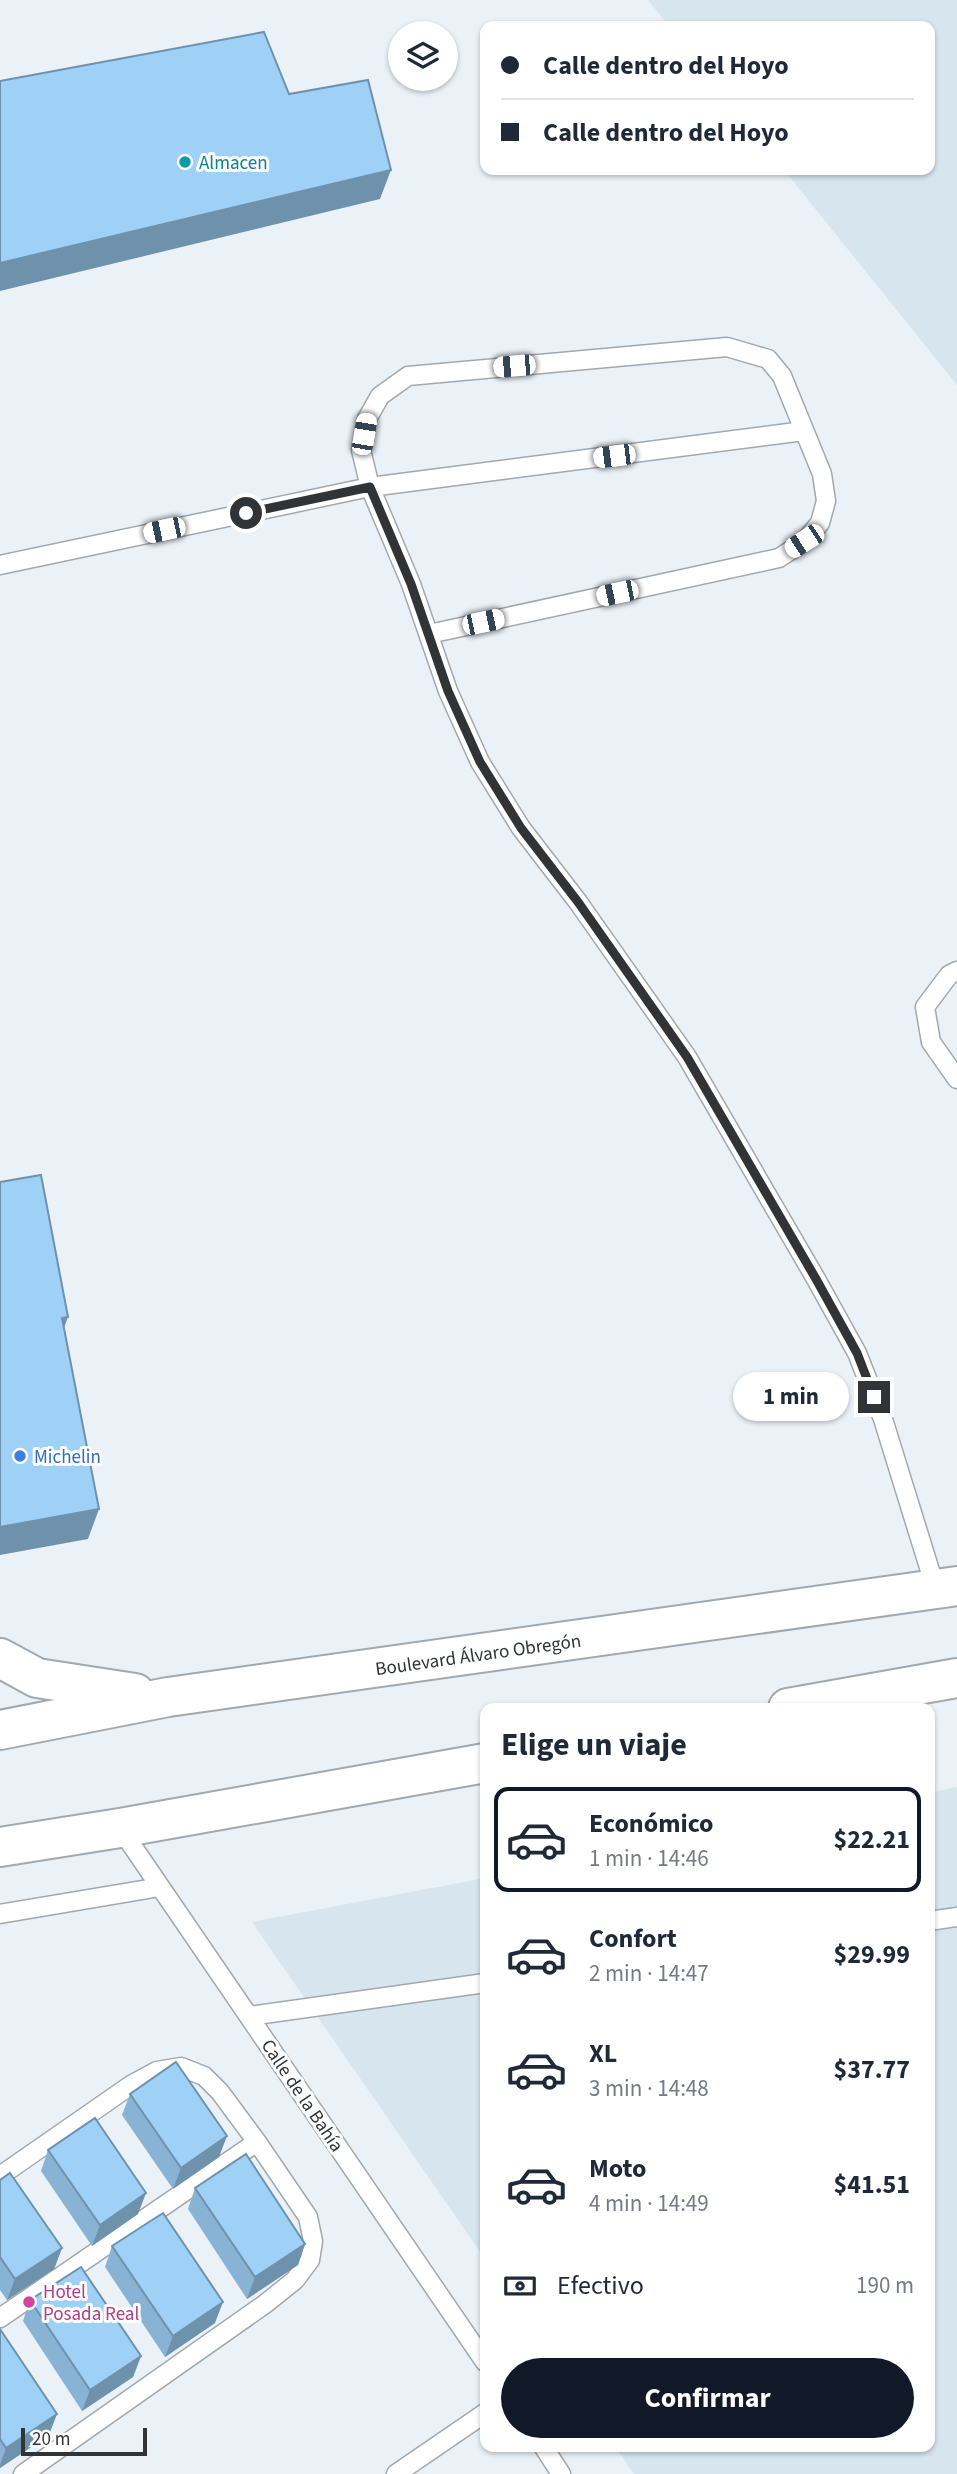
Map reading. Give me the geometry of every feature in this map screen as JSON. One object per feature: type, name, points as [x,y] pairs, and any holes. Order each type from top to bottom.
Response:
[{"type":"highway","name":"Boulevard Álvaro Obregón","points":[[0,1730],[168,1697],[946,1588]]},
{"type":"highway","points":[[0,1658],[37,1678],[168,1697]]},
{"type":"highway","points":[[816,1703],[957,1678]]},
{"type":"highway","points":[[0,1847],[480,1764]]},
{"type":"lane","points":[[429,634],[779,558],[804,541],[820,523],[826,500],[822,474],[782,376],[768,359],[727,347],[408,376],[380,396],[367,419],[361,450],[370,487],[397,547],[448,691],[480,762],[521,828],[578,902],[687,1057],[816,1279],[857,1353],[946,1588]]},
{"type":"lane","points":[[0,565],[370,487],[804,431]]},
{"type":"lane","points":[[957,971],[949,975],[925,1007],[931,1042],[957,1079]]},
{"type":"lane","name":"Calle de la Bahía","points":[[120,1828],[480,2355]]},
{"type":"lane","points":[[0,1914],[160,1886]]},
{"type":"lane","points":[[935,1920],[957,1917]]},
{"type":"lane","points":[[249,2016],[480,1984]]},
{"type":"lane","points":[[2,2172],[131,2085],[157,2071],[181,2067],[204,2076],[220,2092],[308,2217],[313,2241],[310,2260],[295,2280],[265,2304],[23,2474]]},
{"type":"lane","points":[[0,2318],[257,2142]]},
{"type":"lane","points":[[396,2474],[480,2416]]},
{"type":"lane","points":[[547,2452],[561,2474]]},
{"type":"shaded area","points":[[648,0],[957,0],[957,385],[788,175],[935,175],[935,21],[665,21]]},
{"type":"shaded area","points":[[957,1787],[957,2474],[634,2474],[619,2452],[935,2452],[935,1792]]},
{"type":"shaded area","points":[[480,1879],[480,2252],[252,1922]]},
{"type":"building","name":"Almacen","points":[[264,32],[289,94],[368,80],[391,170],[0,263],[0,81]]},
{"type":"building","points":[[41,1175],[68,1317],[62,1318],[99,1509],[0,1527],[0,1182]]},
{"type":"building","points":[[176,2062],[227,2136],[181,2168],[130,2094]]},
{"type":"building","points":[[95,2118],[146,2193],[100,2225],[48,2150]]},
{"type":"building","points":[[246,2154],[305,2244],[255,2277],[195,2188]]},
{"type":"building","points":[[10,2173],[62,2248],[15,2279],[0,2257],[0,2180]]},
{"type":"building","points":[[163,2213],[223,2302],[173,2336],[112,2246]]},
{"type":"building","points":[[81,2267],[141,2356],[90,2390],[30,2300]]},
{"type":"building","points":[[0,2329],[57,2414],[6,2448],[0,2439]]},
{"type":"place","name":"Almacen","points":[[185,162]]},
{"type":"place","name":"Michelin","points":[[20,1456]]},
{"type":"place","name":"Hotel Posada Real","points":[[29,2302]]},
{"type":"route","points":[[246,513],[370,487],[397,547],[448,691],[480,762],[521,828],[578,902],[687,1057],[857,1353],[874,1397]]}]
